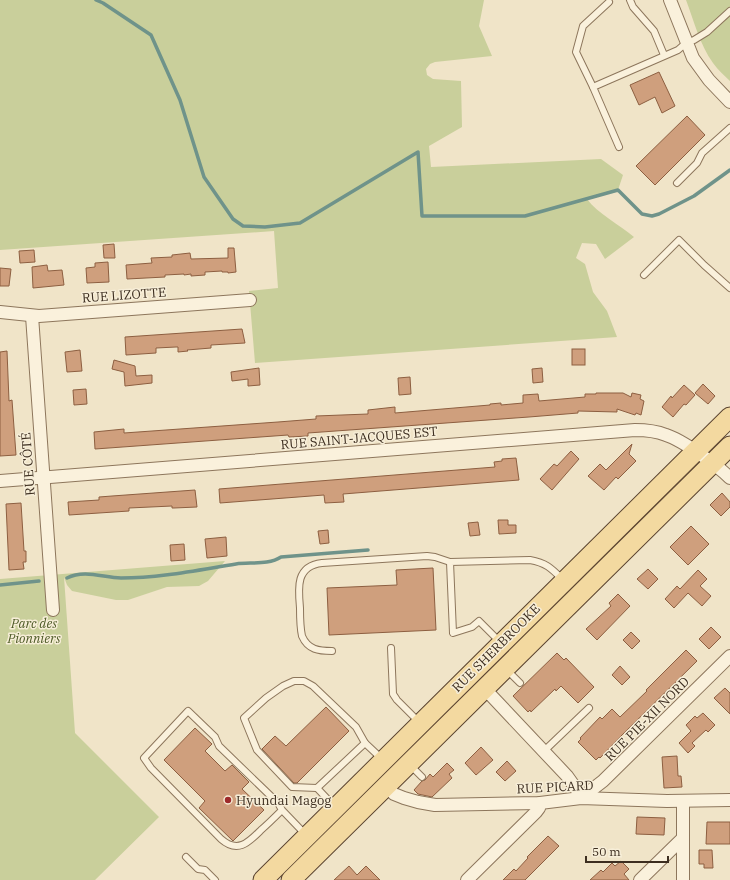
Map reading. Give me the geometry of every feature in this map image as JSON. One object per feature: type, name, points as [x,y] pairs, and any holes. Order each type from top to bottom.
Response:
[{"type":"main road","name":"RUE SHERBROOKE","points":[[263,880],[730,417]]},
{"type":"main road","name":"RUE SHERBROOKE","points":[[291,880],[730,446]]},
{"type":"street","points":[[670,0],[693,58],[709,80],[730,102]]},
{"type":"street","name":"RUE LIZOTTE","points":[[0,312],[32,316],[250,300]]},
{"type":"street","name":"RUE CÔTÉ","points":[[32,316],[53,610]]},
{"type":"street","name":"RUE SAINT-JACQUES EST","points":[[0,481],[635,430],[652,431],[667,435],[695,452],[730,478]]},
{"type":"street","name":"RUE PIE-XII NORD","points":[[581,798],[603,781],[730,656]]},
{"type":"street","points":[[485,689],[567,776],[581,798]]},
{"type":"street","name":"RUE PICARD","points":[[386,786],[399,796],[430,804],[540,803],[581,798],[683,801],[730,800]]},
{"type":"street","points":[[683,801],[683,880]]},
{"type":"street","points":[[467,880],[536,812],[540,803]]},
{"type":"street","points":[[640,880],[683,838]]},
{"type":"lane","points":[[630,0],[633,7],[654,31],[664,55]]},
{"type":"lane","points":[[609,2],[583,26],[576,52],[619,146]]},
{"type":"lane","points":[[593,87],[678,50],[686,43],[707,32],[730,11]]},
{"type":"lane","points":[[677,183],[697,163],[702,153],[730,128]]},
{"type":"lane","points":[[644,275],[679,240],[730,288]]},
{"type":"lane","points":[[332,651],[317,651],[313,649],[306,644],[302,636],[299,586],[302,574],[314,564],[427,556],[450,562],[530,560],[541,562],[548,566],[564,581]]},
{"type":"lane","points":[[450,562],[453,634],[472,628],[479,621],[501,644]]},
{"type":"lane","points":[[391,648],[393,694],[420,724]]},
{"type":"lane","points":[[505,669],[520,683]]},
{"type":"lane","points":[[336,807],[317,788],[292,787],[257,750],[244,718],[266,698],[283,686],[294,681],[304,681],[313,686],[356,727],[365,743],[383,760]]},
{"type":"lane","points":[[543,752],[589,708]]},
{"type":"lane","points":[[282,810],[248,843],[241,846],[231,846],[221,839],[150,768],[144,758],[188,711],[215,737],[219,746],[278,803],[282,810],[307,836]]},
{"type":"lane","points":[[317,788],[365,743]]},
{"type":"lane","points":[[409,764],[422,777]]},
{"type":"lane","points":[[186,857],[198,869],[205,870],[215,880]]},
{"type":"green space","points":[[0,0],[484,0],[479,26],[492,56],[435,62],[430,64],[426,69],[427,75],[433,79],[461,81],[462,127],[429,146],[431,167],[601,159],[623,175],[618,190],[587,199],[603,214],[634,237],[605,259],[596,244],[582,243],[576,258],[585,264],[593,292],[607,311],[617,337],[255,363],[249,291],[278,288],[274,231],[0,250]]},
{"type":"green space","points":[[686,0],[730,0],[730,81],[708,56]]},
{"type":"green space","name":"Parc des Pionniers","points":[[225,561],[208,581],[199,586],[167,587],[128,600],[116,600],[72,591],[67,585],[64,577],[75,733],[159,817],[95,880],[0,880],[0,579]]},
{"type":"building","points":[[659,72],[675,106],[662,113],[655,97],[639,105],[630,85]]},
{"type":"building","points":[[687,116],[705,135],[655,185],[636,166]]},
{"type":"building","points":[[114,244],[115,258],[104,258],[103,245]]},
{"type":"building","points":[[228,248],[234,248],[236,272],[205,272],[205,275],[191,276],[191,274],[184,274],[165,275],[165,277],[127,279],[126,265],[152,263],[151,258],[172,257],[172,255],[190,253],[191,259],[228,258]]},
{"type":"building","points":[[34,250],[35,262],[20,263],[19,251]]},
{"type":"building","points":[[108,262],[109,282],[87,283],[86,268],[95,267],[95,263]]},
{"type":"building","points":[[47,265],[48,271],[62,270],[64,285],[33,288],[32,267]]},
{"type":"building","points":[[0,268],[11,269],[9,286],[0,286]]},
{"type":"building","points":[[242,329],[245,343],[211,345],[211,348],[178,352],[178,347],[156,348],[156,353],[126,355],[125,337]]},
{"type":"building","points":[[572,349],[585,349],[585,365],[572,365]]},
{"type":"building","points":[[80,350],[82,371],[67,372],[65,352]]},
{"type":"building","points":[[7,351],[9,401],[12,400],[16,455],[0,456],[0,352]]},
{"type":"building","points":[[114,360],[135,366],[136,376],[152,375],[152,383],[125,386],[124,372],[112,369]]},
{"type":"building","points":[[259,368],[260,385],[248,386],[248,379],[232,381],[231,372]]},
{"type":"building","points":[[542,368],[543,382],[533,383],[532,369]]},
{"type":"building","points":[[410,377],[411,394],[399,395],[398,378]]},
{"type":"building","points":[[703,384],[715,396],[708,404],[695,393]]},
{"type":"building","points":[[684,385],[695,395],[686,405],[684,404],[673,417],[662,407],[671,396],[672,398]]},
{"type":"building","points":[[86,389],[87,404],[74,405],[73,390]]},
{"type":"building","points":[[623,393],[631,397],[632,393],[641,395],[640,399],[644,401],[641,415],[636,413],[635,415],[617,409],[617,412],[578,411],[578,413],[529,417],[308,433],[308,436],[289,437],[288,435],[95,449],[94,432],[124,429],[124,433],[316,419],[316,416],[368,414],[368,410],[395,407],[395,413],[501,403],[501,405],[523,403],[523,395],[538,394],[539,401],[585,397],[585,394]]},
{"type":"building","points":[[632,444],[629,454],[636,461],[618,479],[616,477],[604,490],[588,476],[600,464],[606,470]]},
{"type":"building","points":[[571,451],[579,459],[552,490],[540,479],[554,464],[557,466]]},
{"type":"building","points":[[516,458],[519,480],[343,494],[344,502],[325,503],[324,495],[220,503],[219,489],[495,467],[494,462],[502,461],[502,459]]},
{"type":"building","points":[[195,490],[197,507],[172,508],[172,506],[129,508],[129,511],[69,515],[68,502],[99,500],[99,497]]},
{"type":"building","points":[[722,493],[730,502],[730,507],[721,516],[710,505]]},
{"type":"building","points":[[21,503],[26,562],[23,562],[24,569],[9,570],[6,504]]},
{"type":"building","points":[[498,520],[508,520],[508,525],[516,525],[516,533],[499,534]]},
{"type":"building","points":[[478,522],[480,535],[470,536],[468,523]]},
{"type":"building","points":[[691,526],[709,544],[688,565],[670,547]]},
{"type":"building","points":[[328,530],[329,543],[320,544],[318,531]]},
{"type":"building","points":[[226,537],[227,556],[207,558],[205,539]]},
{"type":"building","points":[[184,544],[185,560],[171,561],[170,545]]},
{"type":"building","points":[[433,568],[436,630],[329,635],[327,588],[397,585],[396,570]]},
{"type":"building","points":[[648,569],[658,579],[648,589],[637,579]]},
{"type":"building","points":[[698,570],[707,579],[700,586],[711,596],[702,606],[688,593],[674,608],[665,599],[677,586],[680,589]]},
{"type":"building","points":[[618,594],[630,606],[597,640],[586,629],[611,606],[609,603]]},
{"type":"building","points":[[711,627],[721,637],[709,649],[699,639]]},
{"type":"building","points":[[631,632],[640,641],[632,649],[623,640]]},
{"type":"building","points":[[686,650],[697,661],[600,758],[599,757],[596,760],[578,742],[581,739],[580,738],[600,717],[602,719],[612,709],[620,717]]},
{"type":"building","points":[[557,653],[564,660],[566,658],[594,687],[578,703],[561,686],[556,691],[555,689],[531,712],[530,710],[528,712],[513,696]]},
{"type":"building","points":[[620,666],[630,677],[622,685],[612,675]]},
{"type":"building","points":[[725,688],[730,693],[730,714],[714,698]]},
{"type":"building","points":[[326,707],[349,731],[297,783],[294,783],[262,749],[275,736],[286,746]]},
{"type":"building","points":[[703,713],[715,725],[708,732],[706,730],[692,743],[695,746],[688,753],[679,743],[691,731],[686,725],[695,716],[697,718]]},
{"type":"building","points":[[195,728],[212,744],[205,751],[225,771],[232,765],[249,782],[242,789],[264,810],[233,841],[199,808],[205,801],[164,760]]},
{"type":"building","points":[[481,747],[493,760],[476,775],[465,763]]},
{"type":"building","points":[[677,756],[678,776],[681,776],[682,787],[664,788],[662,757]]},
{"type":"building","points":[[507,761],[516,771],[505,781],[496,772]]},
{"type":"building","points":[[447,763],[454,770],[449,774],[452,778],[432,797],[418,794],[414,790],[430,774],[433,777]]},
{"type":"building","points":[[637,817],[665,818],[664,835],[636,834]]},
{"type":"building","points":[[707,822],[730,822],[730,844],[706,844]]},
{"type":"building","points":[[548,836],[559,846],[525,880],[503,880],[514,869],[516,871],[528,858],[527,857]]},
{"type":"building","points":[[699,850],[712,850],[713,868],[704,868],[704,864],[699,864]]},
{"type":"building","points":[[621,861],[629,869],[624,874],[629,880],[590,880],[601,870],[603,872],[612,863],[615,866]]},
{"type":"building","points":[[349,866],[357,875],[366,866],[380,880],[334,880]]},
{"type":"waterway","points":[[96,0],[103,3],[151,35],[180,100],[204,177],[233,219],[243,226],[265,227],[300,223],[418,152],[422,216],[525,216],[618,190],[642,214],[652,216],[659,214],[694,196],[730,170]]},
{"type":"waterway","points":[[67,578],[81,574],[115,578],[150,577],[236,564],[265,562],[276,560],[281,557],[368,550]]},
{"type":"waterway","points":[[0,585],[39,581]]},
{"type":"place","name":"Hyundai Magog","points":[[228,800]]}]
